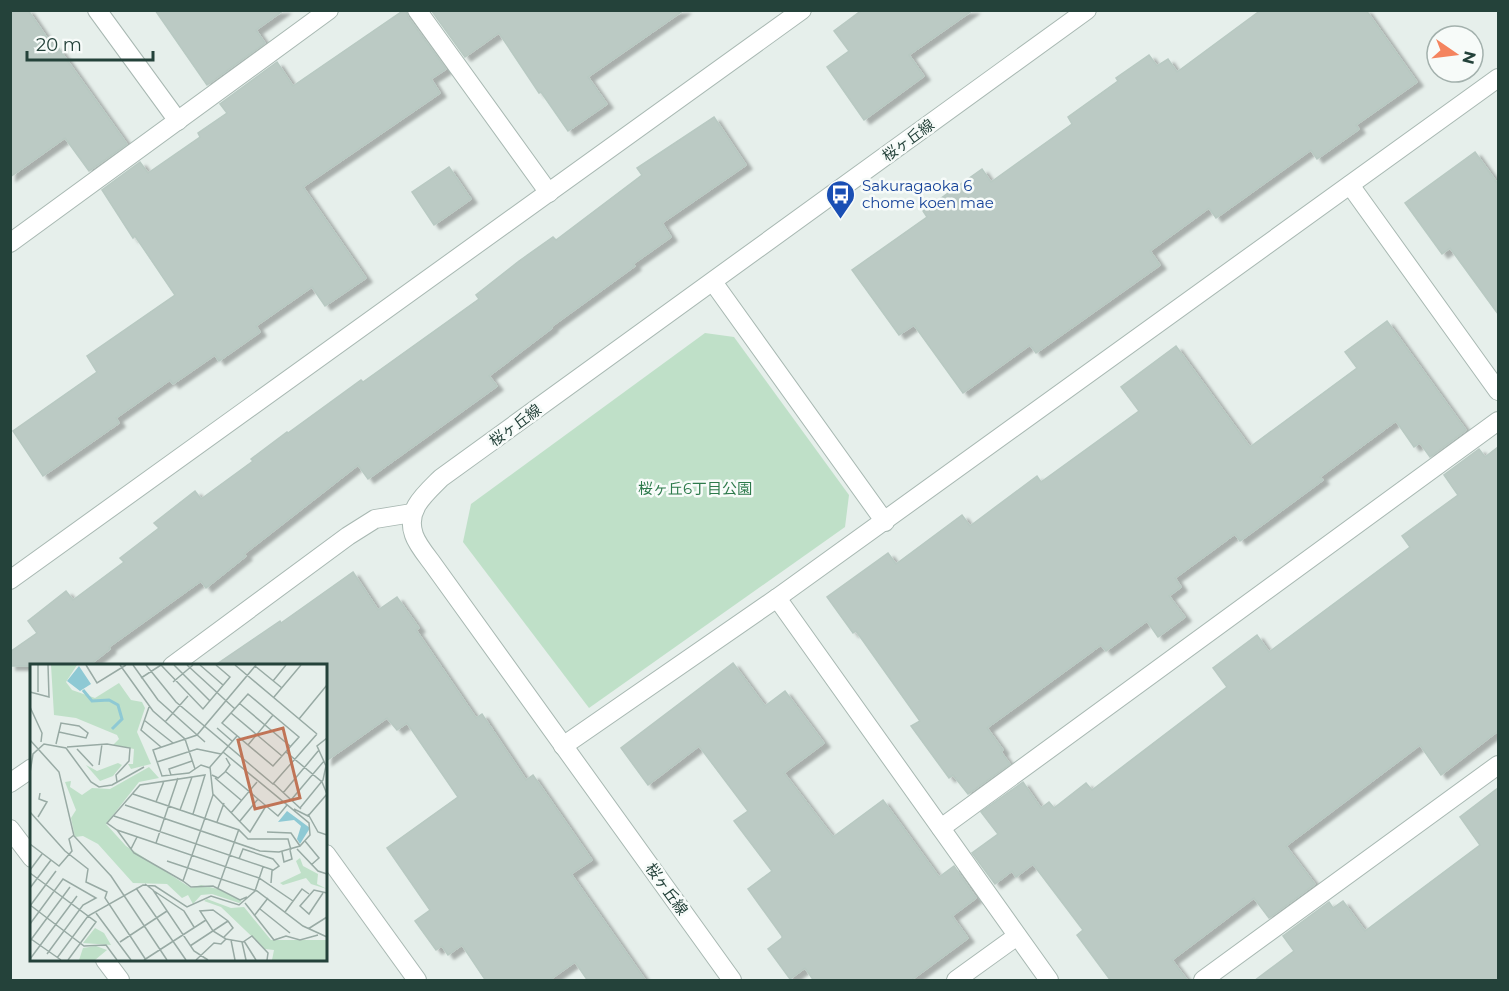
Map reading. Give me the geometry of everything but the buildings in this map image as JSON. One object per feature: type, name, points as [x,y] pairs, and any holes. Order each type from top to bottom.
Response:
[{"type":"street","points":[[97,10],[178,121]]},
{"type":"street","points":[[10,243],[329,10]]},
{"type":"street","points":[[417,10],[549,193]]},
{"type":"street","points":[[10,580],[802,10]]},
{"type":"street","name":"桜ヶ丘線","points":[[732,981],[432,563],[414,534],[412,513],[423,495],[441,478],[1087,10]]},
{"type":"street","points":[[563,746],[885,522],[1498,78]]},
{"type":"street","points":[[1350,185],[1498,391]]},
{"type":"street","points":[[713,282],[885,522]]},
{"type":"street","points":[[941,828],[1498,421]]},
{"type":"street","points":[[181,663],[348,536],[375,519],[412,513]]},
{"type":"street","points":[[777,598],[1049,981]]},
{"type":"street","points":[[1203,981],[1498,765]]},
{"type":"street","points":[[10,783],[30,769]]},
{"type":"street","points":[[10,829],[30,855]]},
{"type":"street","points":[[327,855],[417,981]]},
{"type":"street","points":[[956,981],[1017,936]]},
{"type":"street","points":[[106,961],[120,981]]},
{"type":"green space","name":"桜ヶ丘6丁目公園","points":[[705,333],[734,337],[849,495],[845,527],[589,708],[463,542],[471,504]]},
{"type":"place","name":"Sakuragaoka 6 chome koen mae","points":[[841,220]]}]
